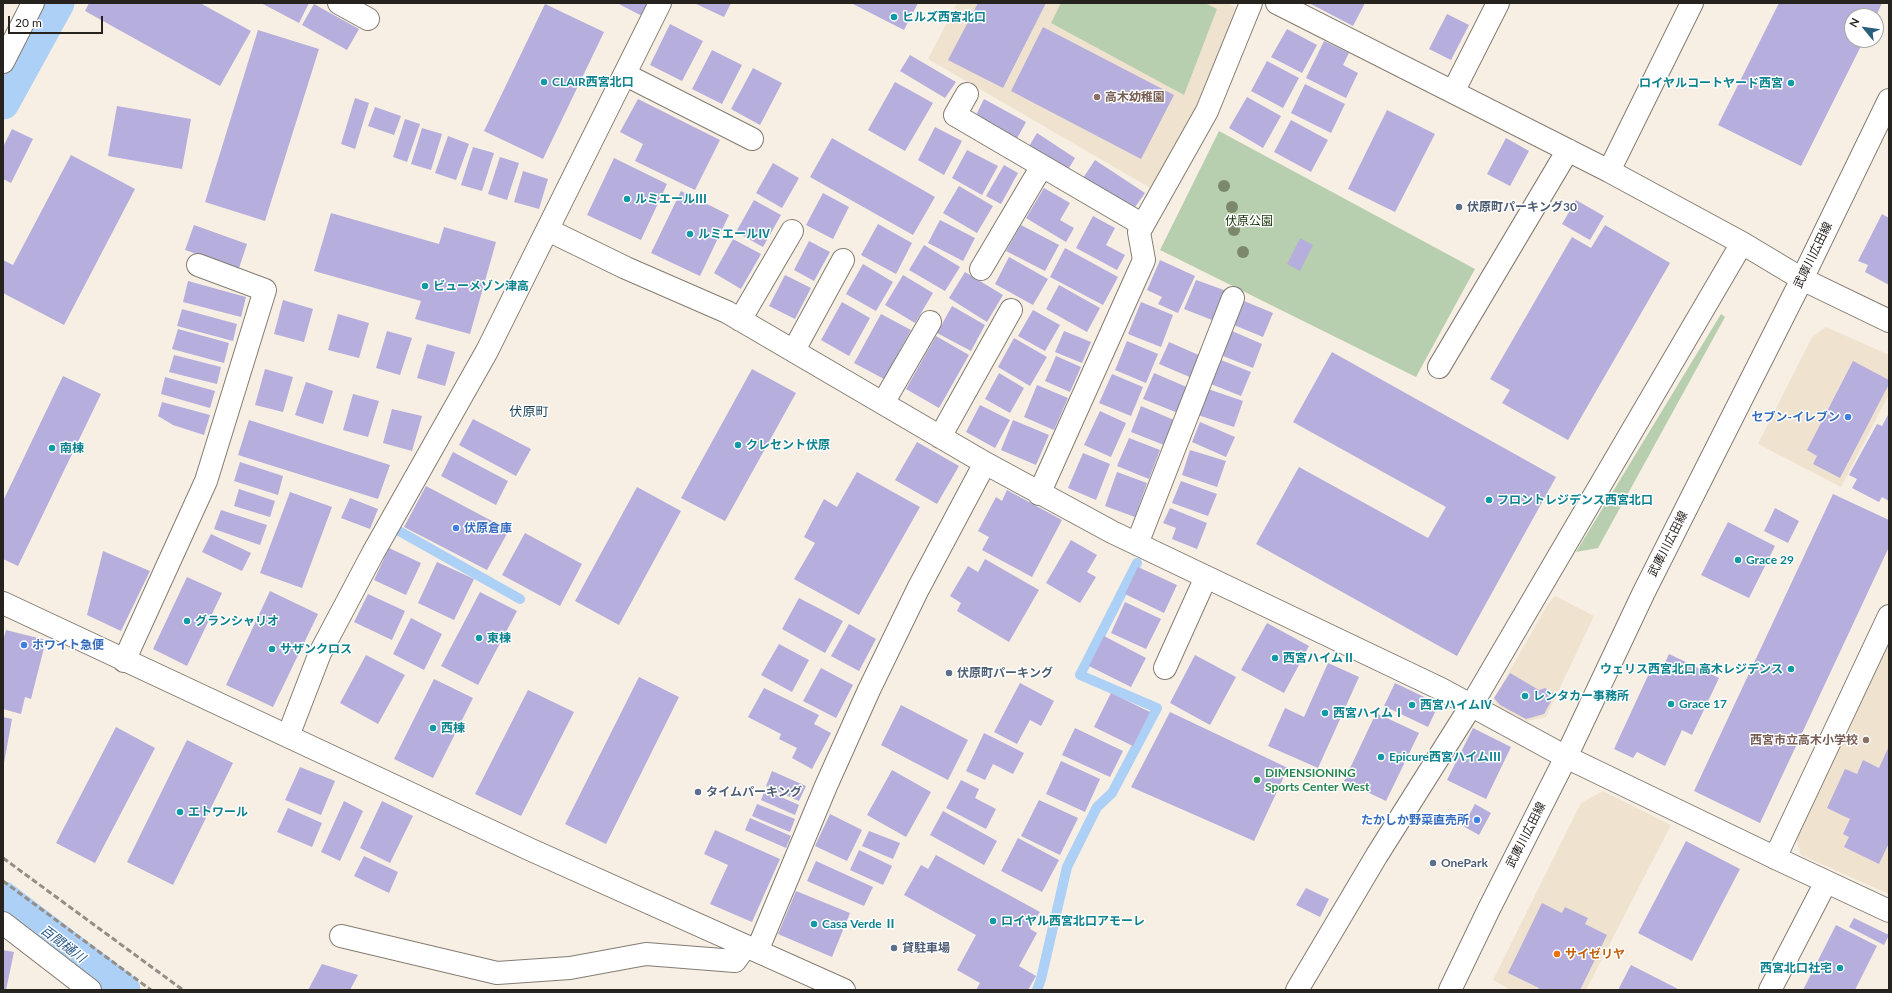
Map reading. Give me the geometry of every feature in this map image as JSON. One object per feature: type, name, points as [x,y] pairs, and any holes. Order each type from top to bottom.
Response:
[{"type":"street","points":[[3,62],[33,3]]},
{"type":"street","points":[[339,3],[368,19]]},
{"type":"street","points":[[288,736],[320,653],[373,553],[483,358],[626,75],[660,3]]},
{"type":"street","points":[[1039,494],[1144,260],[1139,232],[1207,111],[1251,3]]},
{"type":"street","points":[[1277,3],[1609,171],[1742,243],[1802,279],[1889,321]]},
{"type":"street","points":[[1453,92],[1498,3]]},
{"type":"street","points":[[1609,171],[1692,3]]},
{"type":"street","points":[[626,75],[752,139]]},
{"type":"street","points":[[967,94],[955,115],[1143,225]]},
{"type":"street","name":"武庫川広田線","points":[[1450,990],[1566,757],[1644,592],[1802,279],[1889,100]]},
{"type":"street","points":[[1440,367],[1568,150]]},
{"type":"street","points":[[981,269],[1042,166]]},
{"type":"street","points":[[548,230],[626,268],[740,320],[794,350],[1039,494],[1137,544],[1441,689],[1566,757],[1775,858],[1889,911]]},
{"type":"street","points":[[740,320],[792,231]]},
{"type":"street","points":[[1297,990],[1376,855],[1471,706],[1742,243]]},
{"type":"street","points":[[794,350],[843,260]]},
{"type":"street","points":[[124,661],[206,482],[265,290],[198,265]]},
{"type":"street","points":[[1137,544],[1233,298]]},
{"type":"street","points":[[940,436],[1011,310]]},
{"type":"street","points":[[884,403],[930,322]]},
{"type":"street","points":[[341,936],[497,973],[570,968],[646,954],[735,961],[752,948],[869,690],[918,588],[986,463]]},
{"type":"street","points":[[1166,668],[1206,577]]},
{"type":"street","points":[[3,603],[124,661],[529,849],[844,990]]},
{"type":"street","points":[[1775,858],[1889,616]]},
{"type":"street","points":[[1770,990],[1826,882]]},
{"type":"street","points":[[3,923],[90,990]]},
{"type":"shaded area","name":"高木幼稚園","points":[[957,3],[1227,3],[1236,8],[1195,113],[1152,189],[928,59]]},
{"type":"shaded area","points":[[1826,327],[1889,355],[1889,394],[1841,487],[1758,444],[1812,337]]},
{"type":"shaded area","points":[[1555,596],[1594,616],[1546,717],[1527,721],[1499,707],[1493,700],[1548,604]]},
{"type":"shaded area","name":"西宮市立高木小学校","points":[[1889,641],[1889,894],[1801,855],[1796,839]]},
{"type":"shaded area","points":[[1603,791],[1671,825],[1586,990],[1511,990],[1493,980],[1581,803]]},
{"type":"green space","points":[[1061,3],[1205,3],[1217,9],[1184,95],[1051,23]]},
{"type":"green space","name":"伏原公園","points":[[1219,131],[1475,269],[1416,377],[1160,250]]},
{"type":"green space","points":[[1721,314],[1725,317],[1598,548],[1576,552]]},
{"type":"building","points":[[89,3],[200,3],[251,31],[220,86],[85,11]]},
{"type":"building","points":[[261,3],[309,3],[299,23]]},
{"type":"building","points":[[617,3],[648,3],[642,16]]},
{"type":"building","points":[[694,3],[731,3],[724,17]]},
{"type":"building","name":"ヒルズ西宮北口","points":[[851,3],[918,3],[904,30]]},
{"type":"building","points":[[978,3],[1046,3],[1003,88],[948,60]]},
{"type":"building","points":[[1309,3],[1365,3],[1353,26]]},
{"type":"building","name":"ロイヤルコートヤード西宮","points":[[1779,3],[1882,3],[1880,8],[1844,8],[1844,48],[1860,48],[1801,166],[1718,125]]},
{"type":"building","points":[[314,4],[359,29],[347,50],[302,25]]},
{"type":"building","name":"CLAIR西宮北口","points":[[545,4],[604,32],[543,159],[484,131]]},
{"type":"building","points":[[1447,14],[1469,25],[1451,60],[1429,49]]},
{"type":"building","points":[[670,24],[703,41],[682,81],[650,65]]},
{"type":"building","points":[[1043,27],[1174,95],[1141,159],[1011,91]]},
{"type":"building","points":[[1287,29],[1317,45],[1302,73],[1271,57]]},
{"type":"building","points":[[258,30],[319,49],[265,221],[205,202]]},
{"type":"building","points":[[1324,41],[1349,53],[1343,65],[1358,73],[1346,98],[1306,78]]},
{"type":"building","points":[[712,50],[742,65],[722,104],[692,89]]},
{"type":"building","points":[[910,55],[956,82],[945,98],[900,71]]},
{"type":"building","points":[[1267,61],[1299,78],[1283,108],[1251,91]]},
{"type":"building","points":[[753,68],[782,83],[760,125],[731,109]]},
{"type":"building","points":[[895,82],[933,103],[905,151],[868,130]]},
{"type":"building","points":[[1305,84],[1345,104],[1331,133],[1291,113]]},
{"type":"building","points":[[1247,97],[1281,116],[1263,148],[1229,128]]},
{"type":"building","points":[[355,98],[369,103],[355,149],[341,144]]},
{"type":"building","points":[[638,99],[720,140],[695,190],[635,161],[643,144],[620,132]]},
{"type":"building","points":[[984,99],[1026,122],[1015,142],[974,119]]},
{"type":"building","points":[[117,106],[191,119],[182,169],[108,156]]},
{"type":"building","points":[[375,107],[401,116],[394,135],[368,126]]},
{"type":"building","points":[[1387,110],[1435,134],[1395,212],[1348,189]]},
{"type":"building","points":[[405,119],[420,124],[407,162],[393,157]]},
{"type":"building","points":[[1291,120],[1328,140],[1311,172],[1274,152]]},
{"type":"building","points":[[935,127],[962,141],[944,175],[918,160]]},
{"type":"building","points":[[422,128],[442,134],[431,170],[411,164]]},
{"type":"building","points":[[12,129],[33,139],[11,183],[3,179],[3,147]]},
{"type":"building","points":[[1037,133],[1075,158],[1066,173],[1028,148]]},
{"type":"building","points":[[448,136],[469,144],[456,180],[435,173]]},
{"type":"building","points":[[832,138],[935,197],[913,235],[810,177]]},
{"type":"building","points":[[1506,138],[1529,151],[1510,186],[1487,174]]},
{"type":"building","points":[[473,147],[494,153],[482,191],[461,185]]},
{"type":"building","points":[[967,150],[998,166],[982,195],[952,178]]},
{"type":"building","points":[[71,155],[135,189],[64,325],[3,293],[3,260],[13,265]]},
{"type":"building","points":[[500,157],[519,163],[507,200],[488,194]]},
{"type":"building","name":"ルミエールⅢ","points":[[614,158],[667,184],[641,240],[587,215]]},
{"type":"building","points":[[1095,160],[1145,193],[1133,210],[1083,178]]},
{"type":"building","points":[[773,163],[799,178],[782,208],[756,193]]},
{"type":"building","points":[[1004,165],[1018,173],[1001,204],[986,196]]},
{"type":"building","points":[[523,171],[548,179],[539,209],[514,202]]},
{"type":"building","points":[[959,186],[993,206],[977,233],[943,213]]},
{"type":"building","points":[[1044,188],[1070,203],[1060,220],[1074,228],[1066,242],[1026,218]]},
{"type":"building","name":"ルミエールⅣ","points":[[681,191],[729,215],[700,276],[651,253]]},
{"type":"building","points":[[823,193],[849,207],[833,239],[806,225]]},
{"type":"building","points":[[754,200],[781,215],[763,247],[736,232]]},
{"type":"building","points":[[1576,200],[1604,216],[1590,240],[1562,224]]},
{"type":"building","name":"ビューメゾン津高","points":[[331,213],[439,244],[444,227],[496,242],[470,334],[415,319],[421,301],[314,271]]},
{"type":"building","points":[[1882,214],[1889,218],[1889,285],[1865,272],[1868,265],[1858,261]]},
{"type":"building","points":[[1093,216],[1115,228],[1106,245],[1125,255],[1117,270],[1076,248]]},
{"type":"building","points":[[940,220],[975,238],[963,261],[928,243]]},
{"type":"building","points":[[878,224],[912,243],[896,274],[861,255]]},
{"type":"building","points":[[194,225],[247,244],[239,268],[185,250]]},
{"type":"building","points":[[1021,225],[1059,245],[1045,271],[1006,251]]},
{"type":"building","points":[[1605,225],[1670,263],[1568,440],[1502,403],[1510,390],[1490,379],[1572,237],[1591,248]]},
{"type":"building","points":[[1300,238],[1313,245],[1300,271],[1287,264]]},
{"type":"building","points":[[733,239],[761,254],[741,289],[714,273]]},
{"type":"building","points":[[809,241],[830,252],[814,281],[794,270]]},
{"type":"building","points":[[924,245],[960,267],[945,291],[909,270]]},
{"type":"building","points":[[1065,248],[1118,277],[1103,305],[1050,277]]},
{"type":"building","points":[[1009,257],[1048,279],[1033,305],[995,284]]},
{"type":"building","points":[[1160,260],[1195,276],[1178,313],[1158,304],[1162,297],[1147,290]]},
{"type":"building","points":[[863,264],[893,282],[876,311],[846,294]]},
{"type":"building","points":[[965,272],[1003,295],[987,322],[949,298]]},
{"type":"building","points":[[785,275],[811,288],[795,319],[769,306]]},
{"type":"building","points":[[903,275],[933,293],[915,323],[885,305]]},
{"type":"building","points":[[1196,280],[1224,290],[1212,320],[1184,309]]},
{"type":"building","points":[[188,281],[246,297],[241,317],[183,302]]},
{"type":"building","points":[[1059,285],[1100,308],[1087,332],[1046,309]]},
{"type":"building","points":[[283,300],[313,309],[304,342],[274,334]]},
{"type":"building","points":[[1244,301],[1273,313],[1263,337],[1234,325]]},
{"type":"building","points":[[842,302],[870,318],[849,356],[821,340]]},
{"type":"building","points":[[1141,302],[1173,315],[1161,347],[1128,334]]},
{"type":"building","points":[[952,306],[985,325],[971,351],[937,333]]},
{"type":"building","points":[[182,309],[237,324],[233,341],[177,326]]},
{"type":"building","points":[[1033,310],[1060,325],[1045,351],[1018,336]]},
{"type":"building","points":[[338,314],[369,323],[359,358],[328,350]]},
{"type":"building","points":[[881,314],[911,330],[884,379],[854,363]]},
{"type":"building","points":[[178,329],[229,343],[224,363],[172,349]]},
{"type":"building","points":[[387,331],[412,338],[400,375],[376,368]]},
{"type":"building","points":[[1064,331],[1091,342],[1082,363],[1055,352]]},
{"type":"building","points":[[1232,331],[1262,344],[1253,368],[1223,356]]},
{"type":"building","points":[[936,336],[969,355],[939,408],[906,389]]},
{"type":"building","points":[[1014,338],[1047,357],[1030,386],[998,367]]},
{"type":"building","points":[[1127,341],[1158,354],[1146,383],[1115,370]]},
{"type":"building","points":[[1169,342],[1201,356],[1192,378],[1159,364]]},
{"type":"building","points":[[427,344],[455,352],[445,386],[417,378]]},
{"type":"building","name":"フロントレジデンス西宮北口","points":[[1332,352],[1556,477],[1457,656],[1256,544],[1299,467],[1428,538],[1446,507],[1293,422]]},
{"type":"building","points":[[174,355],[221,367],[217,384],[169,372]]},
{"type":"building","points":[[1056,356],[1081,367],[1070,392],[1045,381]]},
{"type":"building","points":[[1221,360],[1251,372],[1241,396],[1211,384]]},
{"type":"building","name":"セブン-イレブン","points":[[1853,361],[1889,380],[1889,384],[1840,478],[1813,464],[1817,456],[1807,450]]},
{"type":"building","points":[[265,369],[293,377],[283,412],[255,405]]},
{"type":"building","name":"クレセント伏原","points":[[752,369],[796,393],[725,521],[681,498]]},
{"type":"building","points":[[999,373],[1024,388],[1010,413],[985,399]]},
{"type":"building","points":[[1154,373],[1189,388],[1178,413],[1143,399]]},
{"type":"building","points":[[1112,374],[1143,387],[1131,416],[1099,403]]},
{"type":"building","name":"南棟","points":[[63,376],[101,394],[18,566],[3,559],[3,501]]},
{"type":"building","points":[[165,377],[215,391],[210,408],[161,394]]},
{"type":"building","points":[[306,382],[333,391],[323,424],[295,415]]},
{"type":"building","points":[[1037,385],[1068,398],[1054,430],[1024,417]]},
{"type":"building","points":[[1208,389],[1243,401],[1234,427],[1198,415]]},
{"type":"building","points":[[353,394],[379,401],[368,437],[343,430]]},
{"type":"building","points":[[162,402],[210,415],[204,435],[173,425],[158,416]]},
{"type":"building","points":[[980,405],[1010,420],[995,448],[966,432]]},
{"type":"building","points":[[1141,406],[1174,420],[1164,445],[1131,432]]},
{"type":"building","points":[[392,409],[422,416],[412,451],[383,443]]},
{"type":"building","points":[[1100,411],[1126,423],[1111,457],[1084,445]]},
{"type":"building","points":[[1889,413],[1889,501],[1882,497],[1879,502],[1852,488],[1857,479],[1849,475],[1877,424],[1882,426]]},
{"type":"building","points":[[473,419],[531,449],[516,476],[459,445]]},
{"type":"building","points":[[249,420],[390,465],[378,499],[238,455]]},
{"type":"building","points":[[1013,420],[1049,435],[1036,465],[1001,450]]},
{"type":"building","points":[[1200,422],[1235,437],[1226,457],[1192,442]]},
{"type":"building","points":[[1129,438],[1160,450],[1149,479],[1117,466]]},
{"type":"building","points":[[917,442],[959,466],[937,504],[895,480]]},
{"type":"building","points":[[1190,450],[1226,461],[1217,487],[1182,475]]},
{"type":"building","points":[[453,452],[508,481],[496,505],[441,476]]},
{"type":"building","points":[[1083,453],[1110,464],[1096,500],[1068,488]]},
{"type":"building","points":[[240,462],[283,476],[278,495],[234,481]]},
{"type":"building","points":[[857,472],[920,507],[859,615],[794,579],[815,543],[804,537],[824,499],[837,507]]},
{"type":"building","points":[[1117,472],[1147,483],[1135,517],[1105,506]]},
{"type":"building","points":[[1181,481],[1217,494],[1208,516],[1172,503]]},
{"type":"building","name":"伏原倉庫","points":[[426,486],[509,530],[487,570],[404,527]]},
{"type":"building","points":[[637,487],[681,511],[619,625],[575,601]]},
{"type":"building","points":[[239,489],[275,501],[270,517],[234,506]]},
{"type":"building","points":[[1007,490],[1062,520],[1032,577],[982,550],[989,537],[978,531],[996,497],[1002,501]]},
{"type":"building","points":[[290,492],[332,507],[302,588],[260,573]]},
{"type":"building","name":"ウェリス西宮北口 高木レジデンス","points":[[1833,494],[1889,520],[1889,547],[1760,823],[1694,791]]},
{"type":"building","points":[[350,498],[378,509],[370,529],[341,518]]},
{"type":"building","points":[[1170,508],[1207,523],[1197,549],[1172,539],[1176,528],[1163,523]]},
{"type":"building","points":[[1775,508],[1799,521],[1788,543],[1764,531]]},
{"type":"building","points":[[221,510],[267,525],[260,545],[214,529]]},
{"type":"building","name":"Grace 29","points":[[1728,522],[1775,546],[1749,598],[1701,575]]},
{"type":"building","points":[[525,533],[582,564],[560,606],[502,575]]},
{"type":"building","points":[[211,534],[251,553],[242,571],[202,552]]},
{"type":"building","points":[[1071,540],[1097,555],[1087,572],[1096,577],[1080,603],[1046,583]]},
{"type":"building","points":[[389,548],[421,563],[406,595],[374,580]]},
{"type":"building","points":[[103,551],[150,571],[121,631],[87,615]]},
{"type":"building","points":[[985,559],[1039,590],[1009,642],[957,611],[961,603],[950,596],[968,566],[978,572]]},
{"type":"building","points":[[437,562],[474,579],[454,620],[418,603]]},
{"type":"building","points":[[1138,567],[1177,585],[1164,613],[1125,594]]},
{"type":"building","name":"グランシャリオ","points":[[187,577],[222,593],[187,666],[153,649]]},
{"type":"building","name":"サザンクロス","points":[[270,591],[318,614],[273,707],[226,685]]},
{"type":"building","name":"東棟","points":[[480,592],[517,611],[478,685],[441,666]]},
{"type":"building","points":[[368,594],[405,611],[392,640],[354,622]]},
{"type":"building","points":[[799,598],[843,621],[825,653],[782,629]]},
{"type":"building","points":[[1125,602],[1161,619],[1146,649],[1111,633]]},
{"type":"building","points":[[411,618],[442,634],[424,670],[393,654]]},
{"type":"building","name":"西宮ハイムⅡ","points":[[1267,623],[1309,646],[1284,693],[1241,670]]},
{"type":"building","points":[[849,624],[876,639],[859,671],[831,656]]},
{"type":"building","points":[[6,630],[46,640],[31,699],[25,697],[21,714],[3,709],[3,641]]},
{"type":"building","points":[[1104,636],[1146,658],[1131,687],[1089,666]]},
{"type":"building","points":[[779,644],[809,660],[792,692],[761,675]]},
{"type":"building","name":"Grace 17","points":[[1669,654],[1719,678],[1692,735],[1682,730],[1665,766],[1637,752],[1633,758],[1614,749],[1652,667],[1661,671]]},
{"type":"building","points":[[366,655],[405,675],[378,724],[340,703]]},
{"type":"building","points":[[1195,655],[1236,677],[1210,725],[1170,703]]},
{"type":"building","name":"西宮ハイムⅠ","points":[[1328,663],[1359,677],[1318,768],[1268,746],[1285,708],[1304,717]]},
{"type":"building","points":[[821,668],[853,685],[836,718],[803,701]]},
{"type":"building","name":"レンタカー事務所","points":[[1510,673],[1539,690],[1545,688],[1555,694],[1544,714],[1526,719],[1500,705],[1494,698]]},
{"type":"building","points":[[639,677],[679,697],[606,844],[565,824]]},
{"type":"building","name":"西棟","points":[[434,679],[473,698],[433,778],[394,759]]},
{"type":"building","points":[[1020,683],[1054,701],[1041,726],[1030,720],[1017,744],[994,732]]},
{"type":"building","name":"西宮ハイムⅣ","points":[[1395,683],[1439,704],[1428,727],[1384,706]]},
{"type":"building","points":[[764,688],[819,715],[814,724],[831,733],[812,769],[792,758],[797,748],[779,739],[781,734],[748,717]]},
{"type":"building","points":[[528,690],[574,712],[521,816],[475,794]]},
{"type":"building","points":[[1111,693],[1150,712],[1133,746],[1094,727]]},
{"type":"building","points":[[901,705],[968,740],[948,780],[881,745]]},
{"type":"building","points":[[1170,712],[1288,768],[1254,841],[1131,787]]},
{"type":"building","name":"Epicure西宮ハイムⅢ","points":[[1376,713],[1419,733],[1386,801],[1344,781]]},
{"type":"building","points":[[3,717],[12,719],[4,763],[3,763]]},
{"type":"building","points":[[116,727],[155,748],[95,863],[56,843]]},
{"type":"building","points":[[1075,728],[1123,751],[1110,777],[1062,755]]},
{"type":"building","points":[[1473,728],[1511,747],[1486,799],[1447,780]]},
{"type":"building","points":[[984,733],[1024,753],[1013,774],[993,764],[985,780],[966,771]]},
{"type":"building","name":"エトワール","points":[[187,740],[233,763],[173,885],[127,862]]},
{"type":"building","points":[[1889,746],[1889,843],[1879,864],[1844,847],[1849,837],[1843,834],[1850,819],[1827,808],[1845,769],[1857,774],[1863,760],[1879,768]]},
{"type":"building","points":[[1061,761],[1100,779],[1085,812],[1046,794]]},
{"type":"building","points":[[300,767],[335,781],[321,815],[285,800]]},
{"type":"building","points":[[892,770],[931,792],[906,837],[867,815]]},
{"type":"building","points":[[772,771],[806,786],[799,801],[766,786]]},
{"type":"building","points":[[961,780],[979,789],[975,798],[996,809],[986,829],[946,808]]},
{"type":"building","points":[[765,790],[799,805],[795,815],[761,800]]},
{"type":"building","points":[[1039,800],[1078,818],[1060,855],[1021,836]]},
{"type":"building","points":[[344,801],[363,811],[340,861],[321,852]]},
{"type":"building","points":[[382,801],[413,816],[390,863],[360,848]]},
{"type":"building","points":[[757,804],[795,819],[790,832],[752,816]]},
{"type":"building","name":"たかしか野菜直売所","points":[[1475,804],[1491,813],[1479,835],[1463,826]]},
{"type":"building","points":[[288,808],[322,823],[312,847],[277,832]]},
{"type":"building","points":[[943,811],[997,841],[984,865],[930,835]]},
{"type":"building","points":[[830,814],[862,830],[847,861],[815,846]]},
{"type":"building","points":[[750,818],[791,836],[786,848],[745,830]]},
{"type":"building","points":[[715,830],[780,859],[752,922],[710,904],[728,865],[704,854]]},
{"type":"building","points":[[869,831],[900,843],[893,859],[862,846]]},
{"type":"building","points":[[1018,838],[1059,860],[1042,892],[1001,871]]},
{"type":"building","points":[[1686,841],[1740,869],[1692,961],[1638,933]]},
{"type":"building","points":[[859,850],[892,866],[883,885],[850,870]]},
{"type":"building","name":"ロイヤル西宮北口アモーレ","points":[[936,855],[1040,912],[1030,929],[1037,933],[1019,966],[1036,976],[1028,990],[976,990],[980,983],[957,970],[976,935],[904,895],[921,865],[928,869]]},
{"type":"building","points":[[364,856],[398,872],[389,893],[354,876]]},
{"type":"building","points":[[816,861],[873,887],[864,906],[807,881]]},
{"type":"building","points":[[1306,888],[1329,899],[1320,917],[1296,905]]},
{"type":"building","name":"Casa Verde Ⅱ","points":[[796,891],[850,913],[832,957],[778,934]]},
{"type":"building","name":"サイゼリヤ","points":[[1542,903],[1562,913],[1565,907],[1588,918],[1585,924],[1607,935],[1580,990],[1538,990],[1539,988],[1508,973]]},
{"type":"building","points":[[1854,918],[1889,935],[1884,945],[1849,927]]},
{"type":"building","name":"西宮北口社宅","points":[[1836,925],[1877,946],[1855,990],[1803,990]]},
{"type":"building","points":[[3,950],[14,952],[6,990],[3,990]]},
{"type":"building","points":[[322,964],[358,975],[350,990],[308,990]]},
{"type":"building","points":[[1631,965],[1680,990],[1618,990]]},
{"type":"waterway","name":"百間樋川","points":[[3,103],[58,3]]},
{"type":"waterway","points":[[399,531],[520,599]]},
{"type":"waterway","points":[[1037,990],[1041,979],[1067,867],[1097,807],[1112,793],[1157,708],[1080,675],[1137,563]]},
{"type":"waterway","name":"百間樋川","points":[[3,898],[124,990]]},
{"type":"railway","points":[[3,858],[183,990]]},
{"type":"railway","points":[[3,881],[151,990]]},
{"type":"place","name":"ヒルズ西宮北口","points":[[894,17]]},
{"type":"place","name":"CLAIR西宮北口","points":[[544,82]]},
{"type":"place","name":"ロイヤルコートヤード西宮","points":[[1791,83]]},
{"type":"place","name":"高木幼稚園","points":[[1097,97]]},
{"type":"place","name":"ルミエールⅢ","points":[[627,199]]},
{"type":"place","name":"伏原町パーキング30","points":[[1459,207]]},
{"type":"place","name":"ルミエールⅣ","points":[[690,234]]},
{"type":"place","name":"ビューメゾン津高","points":[[425,286]]},
{"type":"place","name":"セブン-イレブン","points":[[1848,417]]},
{"type":"place","name":"クレセント伏原","points":[[738,445]]},
{"type":"place","name":"南棟","points":[[52,448]]},
{"type":"place","name":"フロントレジデンス西宮北口","points":[[1489,500]]},
{"type":"place","name":"伏原倉庫","points":[[456,528]]},
{"type":"place","name":"Grace 29","points":[[1738,560]]},
{"type":"place","name":"グランシャリオ","points":[[187,621]]},
{"type":"place","name":"東棟","points":[[479,638]]},
{"type":"place","name":"ホワイト急便","points":[[24,645]]},
{"type":"place","name":"サザンクロス","points":[[272,649]]},
{"type":"place","name":"西宮ハイムⅡ","points":[[1275,658]]},
{"type":"place","name":"ウェリス西宮北口 高木レジデンス","points":[[1791,669]]},
{"type":"place","name":"伏原町パーキング","points":[[949,673]]},
{"type":"place","name":"レンタカー事務所","points":[[1525,696]]},
{"type":"place","name":"Grace 17","points":[[1671,704]]},
{"type":"place","name":"西宮ハイムⅣ","points":[[1412,705]]},
{"type":"place","name":"西宮ハイムⅠ","points":[[1325,713]]},
{"type":"place","name":"西棟","points":[[433,728]]},
{"type":"place","name":"西宮市立高木小学校","points":[[1866,740]]},
{"type":"place","name":"Epicure西宮ハイムⅢ","points":[[1381,757]]},
{"type":"place","name":"DIMENSIONING Sports Center West","points":[[1257,780]]},
{"type":"place","name":"タイムパーキング","points":[[698,792]]},
{"type":"place","name":"エトワール","points":[[180,812]]},
{"type":"place","name":"たかしか野菜直売所","points":[[1477,820]]},
{"type":"place","name":"OnePark","points":[[1433,863]]},
{"type":"place","name":"ロイヤル西宮北口アモーレ","points":[[993,921]]},
{"type":"place","name":"Casa Verde Ⅱ","points":[[814,924]]},
{"type":"place","name":"貸駐車場","points":[[894,948]]},
{"type":"place","name":"サイゼリヤ","points":[[1557,954]]},
{"type":"place","name":"西宮北口社宅","points":[[1840,968]]},
{"type":"district","name":"伏原町","points":[[529,412]]}]
